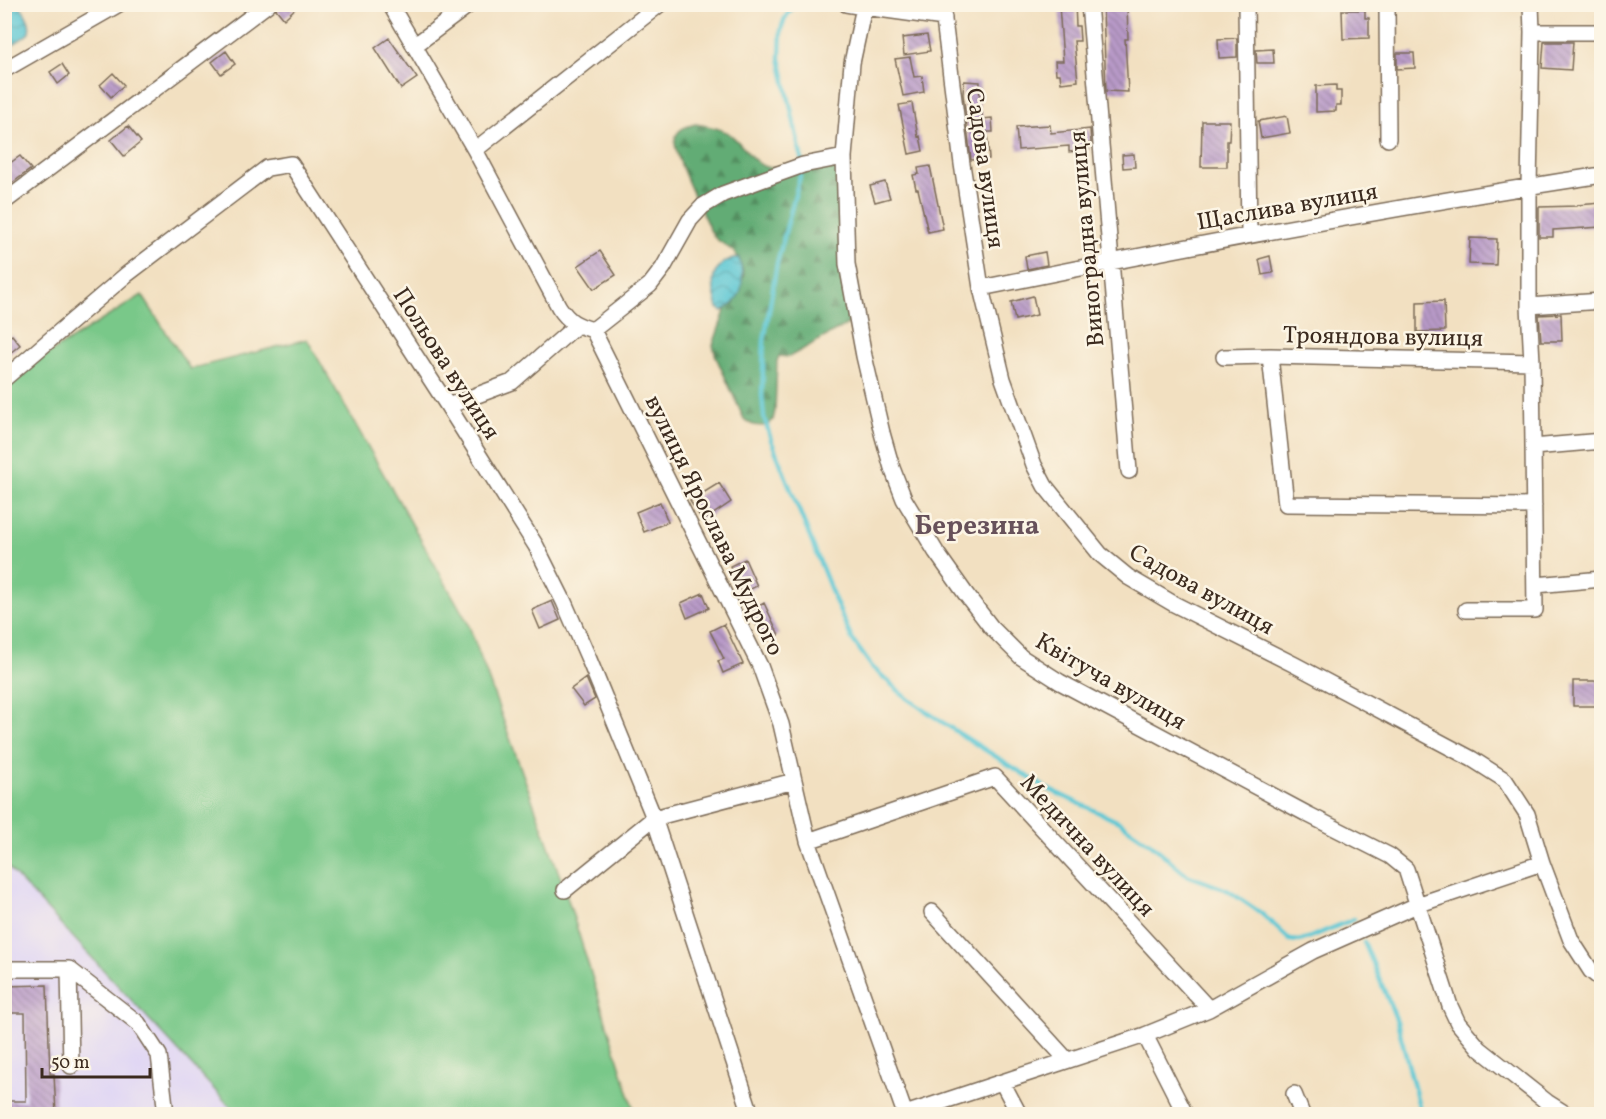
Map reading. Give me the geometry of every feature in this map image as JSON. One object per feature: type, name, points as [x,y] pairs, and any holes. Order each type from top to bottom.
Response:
[{"type":"street","points":[[4,70],[119,4]]},
{"type":"street","points":[[4,202],[268,4]]},
{"type":"street","points":[[390,4],[475,150],[559,307],[566,317],[577,325],[593,330],[650,285],[663,268],[690,220],[703,206],[723,194],[764,178],[802,165],[844,157]]},
{"type":"street","points":[[414,46],[470,4]]},
{"type":"street","points":[[475,150],[660,4]]},
{"type":"street","points":[[846,4],[943,11]]},
{"type":"street","name":"Виноградна вулиця","points":[[1089,4],[1129,471]]},
{"type":"street","points":[[1246,4],[1249,235]]},
{"type":"street","points":[[1387,4],[1388,139]]},
{"type":"street","points":[[1466,610],[1535,610],[1532,362],[1529,306],[1531,4]]},
{"type":"street","name":"Квітуча вулиця","points":[[864,7],[852,63],[844,157],[847,264],[864,356],[892,468],[904,499],[936,552],[972,602],[1005,642],[1021,657],[1039,669],[1307,814],[1390,856],[1406,869],[1450,1006],[1458,1023],[1480,1048],[1546,1108],[1566,1114]]},
{"type":"street","name":"Садова вулиця","points":[[943,11],[962,164],[981,288],[1003,379],[1034,465],[1046,486],[1100,554],[1128,577],[1174,604],[1472,759],[1505,780],[1527,814],[1571,940],[1591,971],[1602,980]]},
{"type":"street","points":[[1532,32],[1602,32]]},
{"type":"street","name":"Польова вулиця","points":[[4,379],[126,275],[267,168],[291,164],[448,406],[551,573],[654,818],[751,1114]]},
{"type":"street","name":"Щаслива вулиця","points":[[981,288],[1249,235],[1602,175]]},
{"type":"street","points":[[1529,306],[1602,301]]},
{"type":"street","points":[[448,406],[512,382],[577,325]]},
{"type":"street","name":"вулиця Ярослава Мудрого","points":[[593,330],[760,666],[781,724],[808,841],[905,1114],[1002,1082]]},
{"type":"street","points":[[1224,357],[1270,356]]},
{"type":"street","name":"Трояндова вулиця","points":[[1532,362],[1270,356],[1286,504],[1534,507]]},
{"type":"street","points":[[1533,447],[1602,441]]},
{"type":"street","points":[[1536,585],[1602,579]]},
{"type":"street","name":"Медична вулиця","points":[[808,841],[995,777],[1209,1009]]},
{"type":"street","points":[[565,890],[654,818],[794,781]]},
{"type":"street","points":[[1019,1114],[1002,1082],[1144,1035],[1209,1009],[1313,951],[1417,905],[1542,862]]},
{"type":"street","points":[[932,912],[1067,1060]]},
{"type":"street","points":[[4,969],[69,969],[138,1023],[159,1055],[166,1114]]},
{"type":"street","points":[[69,969],[71,1066]]},
{"type":"street","points":[[1144,1035],[1185,1114]]},
{"type":"street","points":[[1294,1094],[1302,1114]]},
{"type":"shaded area","points":[[5,864],[237,1114],[5,1114]]},
{"type":"green space","points":[[696,124],[728,133],[756,161],[766,167],[792,167],[844,157],[857,319],[789,357],[779,356],[775,411],[773,420],[767,426],[754,425],[744,419],[716,357],[713,345],[726,308],[734,303],[744,275],[739,258],[715,238],[710,230],[679,159],[675,140],[677,133]]},
{"type":"green space","points":[[142,295],[190,369],[307,339],[468,623],[565,890],[635,1114],[237,1114],[5,864],[5,381]]},
{"type":"water","points":[[5,4],[20,5],[30,27],[28,34],[5,50]]},
{"type":"water","points":[[739,258],[742,274],[741,288],[735,301],[722,311],[718,308],[713,285],[715,273],[725,262]]},
{"type":"building","points":[[278,4],[300,4],[284,19],[276,9]]},
{"type":"building","points":[[1075,4],[1076,26],[1079,26],[1080,41],[1074,41],[1078,81],[1061,83],[1060,74],[1056,74],[1055,61],[1063,61],[1059,5]]},
{"type":"building","points":[[1109,4],[1127,4],[1128,39],[1125,39],[1128,92],[1106,91],[1103,9],[1109,9]]},
{"type":"building","points":[[1342,10],[1365,10],[1365,18],[1369,18],[1369,38],[1343,39]]},
{"type":"building","points":[[927,35],[930,51],[904,55],[902,38]]},
{"type":"building","points":[[389,38],[417,78],[401,89],[375,48]]},
{"type":"building","points":[[1237,38],[1237,57],[1219,58],[1218,39]]},
{"type":"building","points":[[1544,42],[1573,42],[1571,70],[1542,68]]},
{"type":"building","points":[[1273,49],[1274,63],[1257,63],[1256,50]]},
{"type":"building","points":[[226,51],[235,64],[221,74],[212,62]]},
{"type":"building","points":[[1397,53],[1414,53],[1415,68],[1397,69]]},
{"type":"building","points":[[910,57],[914,77],[922,76],[924,92],[903,96],[895,59]]},
{"type":"building","points":[[62,64],[69,75],[58,84],[50,72]]},
{"type":"building","points":[[113,73],[124,85],[111,97],[100,85]]},
{"type":"building","points":[[964,81],[980,82],[979,112],[982,112],[982,119],[992,118],[993,132],[987,132],[989,159],[971,160],[963,94]]},
{"type":"building","points":[[1336,85],[1336,91],[1341,91],[1341,105],[1336,105],[1336,111],[1316,112],[1316,86]]},
{"type":"building","points":[[912,103],[923,151],[909,154],[899,105]]},
{"type":"building","points":[[1287,116],[1290,133],[1261,138],[1258,121]]},
{"type":"building","points":[[1202,121],[1230,121],[1227,167],[1201,167]]},
{"type":"building","points":[[1050,125],[1051,133],[1090,129],[1089,150],[1069,152],[1069,146],[1018,150],[1016,127]]},
{"type":"building","points":[[128,126],[141,142],[124,156],[111,140]]},
{"type":"building","points":[[1134,154],[1135,167],[1123,168],[1122,155]]},
{"type":"building","points":[[20,156],[31,169],[4,189],[4,168],[9,173],[6,166]]},
{"type":"building","points":[[930,166],[943,229],[928,232],[913,175],[919,174],[918,168]]},
{"type":"building","points":[[885,182],[890,198],[875,202],[870,186]]},
{"type":"building","points":[[1602,203],[1602,227],[1553,230],[1553,237],[1539,237],[1539,207]]},
{"type":"building","points":[[1470,238],[1497,239],[1496,265],[1469,264]]},
{"type":"building","points":[[600,251],[616,275],[594,289],[578,266]]},
{"type":"building","points":[[1045,252],[1047,265],[1027,269],[1025,256]]},
{"type":"building","points":[[1270,256],[1273,273],[1262,275],[1259,259]]},
{"type":"building","points":[[1033,296],[1037,315],[1015,320],[1011,302]]},
{"type":"building","points":[[1444,301],[1445,331],[1417,332],[1417,302]]},
{"type":"building","points":[[1561,314],[1562,341],[1541,341],[1539,315]]},
{"type":"building","points":[[12,335],[20,345],[4,358],[4,341]]},
{"type":"building","points":[[719,483],[731,502],[703,521],[690,501]]},
{"type":"building","points":[[660,502],[668,522],[644,532],[636,512]]},
{"type":"building","points":[[745,559],[757,586],[742,593],[730,566]]},
{"type":"building","points":[[703,593],[709,608],[687,618],[681,603]]},
{"type":"building","points":[[552,601],[560,620],[540,629],[532,610]]},
{"type":"building","points":[[764,603],[779,635],[765,642],[750,611]]},
{"type":"building","points":[[724,624],[743,664],[723,673],[718,661],[724,659],[710,631]]},
{"type":"building","points":[[586,678],[595,699],[584,706],[571,689]]},
{"type":"building","points":[[1573,681],[1600,681],[1600,706],[1573,706]]},
{"type":"building","points":[[47,985],[50,1074],[54,1074],[56,1114],[4,1114],[4,1101],[26,1101],[25,1013],[4,1013],[4,986]]},
{"type":"waterway","points":[[795,4],[785,18],[781,29],[780,58],[803,165],[777,263],[764,341],[762,395],[764,417],[771,440],[852,639],[872,667],[908,699],[1046,788],[1119,822],[1151,844],[1187,875],[1227,890],[1261,913],[1290,940],[1299,941],[1354,919]]},
{"type":"waterway","points":[[1364,942],[1397,1021],[1421,1114]]},
{"type":"district","name":"Березина","points":[[977,525]]}]
